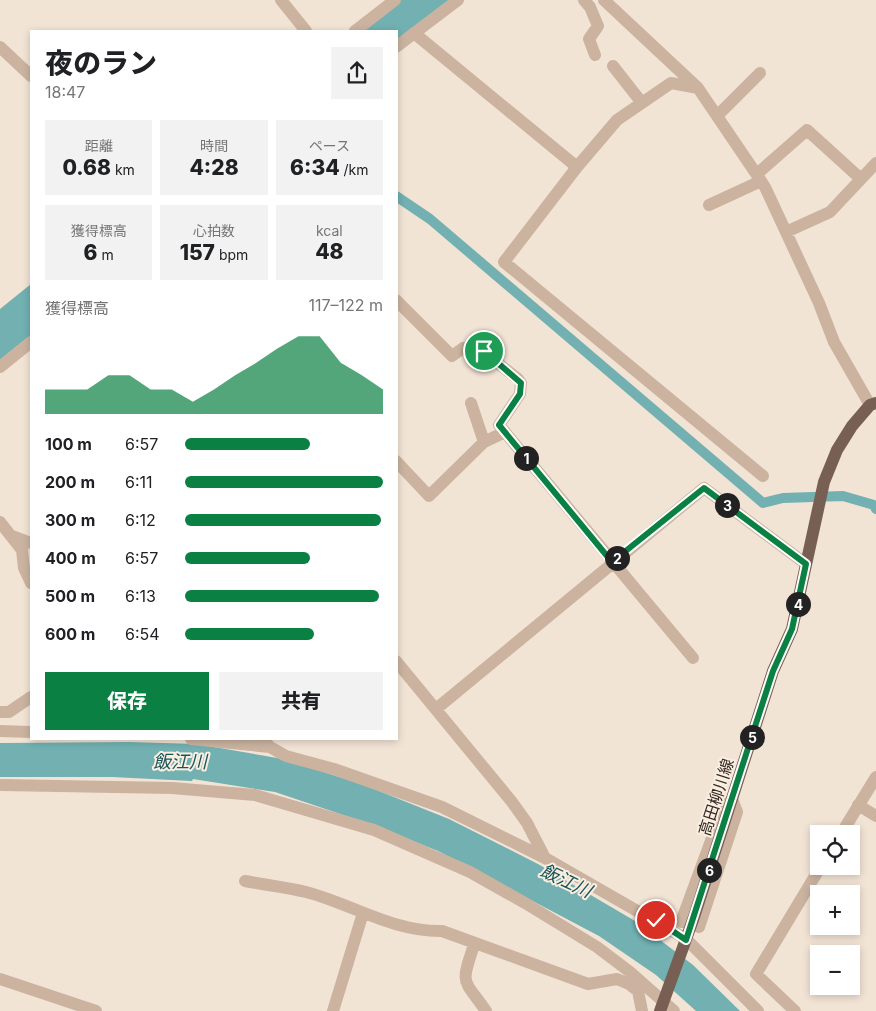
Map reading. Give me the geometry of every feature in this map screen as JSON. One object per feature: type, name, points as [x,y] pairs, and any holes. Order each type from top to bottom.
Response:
[{"type":"main road","name":"高田柳川線","points":[[661,1006],[685,942],[773,671],[792,629],[824,482],[837,450],[852,426],[873,404]]},
{"type":"street","points":[[281,0],[305,30]]},
{"type":"street","points":[[356,30],[395,0]]},
{"type":"street","points":[[398,45],[458,0]]},
{"type":"street","points":[[584,0],[590,7],[598,26],[589,39],[595,55]]},
{"type":"street","points":[[604,0],[698,88],[718,115],[759,178],[819,302],[834,342],[873,404]]},
{"type":"street","points":[[414,33],[577,167]]},
{"type":"street","points":[[0,47],[30,75]]},
{"type":"street","points":[[613,66],[642,104]]},
{"type":"street","points":[[718,115],[760,73]]},
{"type":"street","points":[[698,88],[670,83],[617,120],[577,167],[504,262],[763,476]]},
{"type":"street","points":[[709,205],[759,178],[807,130],[861,179]]},
{"type":"street","points":[[786,232],[830,212],[876,163]]},
{"type":"street","points":[[398,302],[452,356],[463,348],[477,347],[518,379],[521,383],[520,394],[499,425],[693,658]]},
{"type":"street","points":[[0,367],[30,343]]},
{"type":"street","points":[[471,402],[484,442]]},
{"type":"street","points":[[398,463],[429,496],[484,442],[505,432]]},
{"type":"street","points":[[436,710],[612,562],[704,488],[806,564]]},
{"type":"street","points":[[0,522],[22,550],[24,568],[30,581]]},
{"type":"street","points":[[10,535],[30,543]]},
{"type":"street","points":[[398,663],[512,802],[526,822],[545,858]]},
{"type":"street","points":[[0,712],[9,712],[30,698]]},
{"type":"street","points":[[0,731],[30,732]]},
{"type":"street","points":[[210,740],[266,743],[286,756],[334,769],[442,807],[545,858],[685,942],[758,1011]]},
{"type":"street","points":[[846,825],[876,777]]},
{"type":"street","points":[[0,785],[162,788],[254,795],[374,830],[470,872],[598,947],[630,972],[661,1006],[674,1011]]},
{"type":"street","points":[[683,922],[723,808],[732,799],[737,812],[699,927]]},
{"type":"street","points":[[858,806],[876,816]]},
{"type":"street","points":[[795,1011],[756,974],[816,875]]},
{"type":"street","points":[[244,882],[306,892],[401,927],[422,932],[442,932],[474,945],[532,963],[588,984],[617,979],[629,984],[638,991],[642,1011]]},
{"type":"street","points":[[333,1011],[363,913]]},
{"type":"street","points":[[474,945],[464,973],[468,989],[486,1011]]},
{"type":"street","points":[[0,979],[96,1011]]},
{"type":"water","points":[[392,0],[449,0],[398,41],[398,30],[348,30]]},
{"type":"water","points":[[30,285],[30,341],[0,366],[0,309]]},
{"type":"water","name":"飯江川","points":[[130,742],[197,744],[283,759],[364,785],[449,819],[538,864],[635,921],[693,965],[740,1011],[696,1011],[656,975],[599,936],[438,851],[373,825],[275,792],[193,779],[192,781],[112,777],[0,777],[0,743]]},
{"type":"waterway","points":[[398,197],[430,219],[763,503],[783,498],[843,496],[874,505],[876,509]]},
{"type":"route","points":[[484,351],[521,383],[520,394],[499,425],[612,562],[704,488],[806,564],[792,629],[773,671],[686,940],[656,920]]}]
